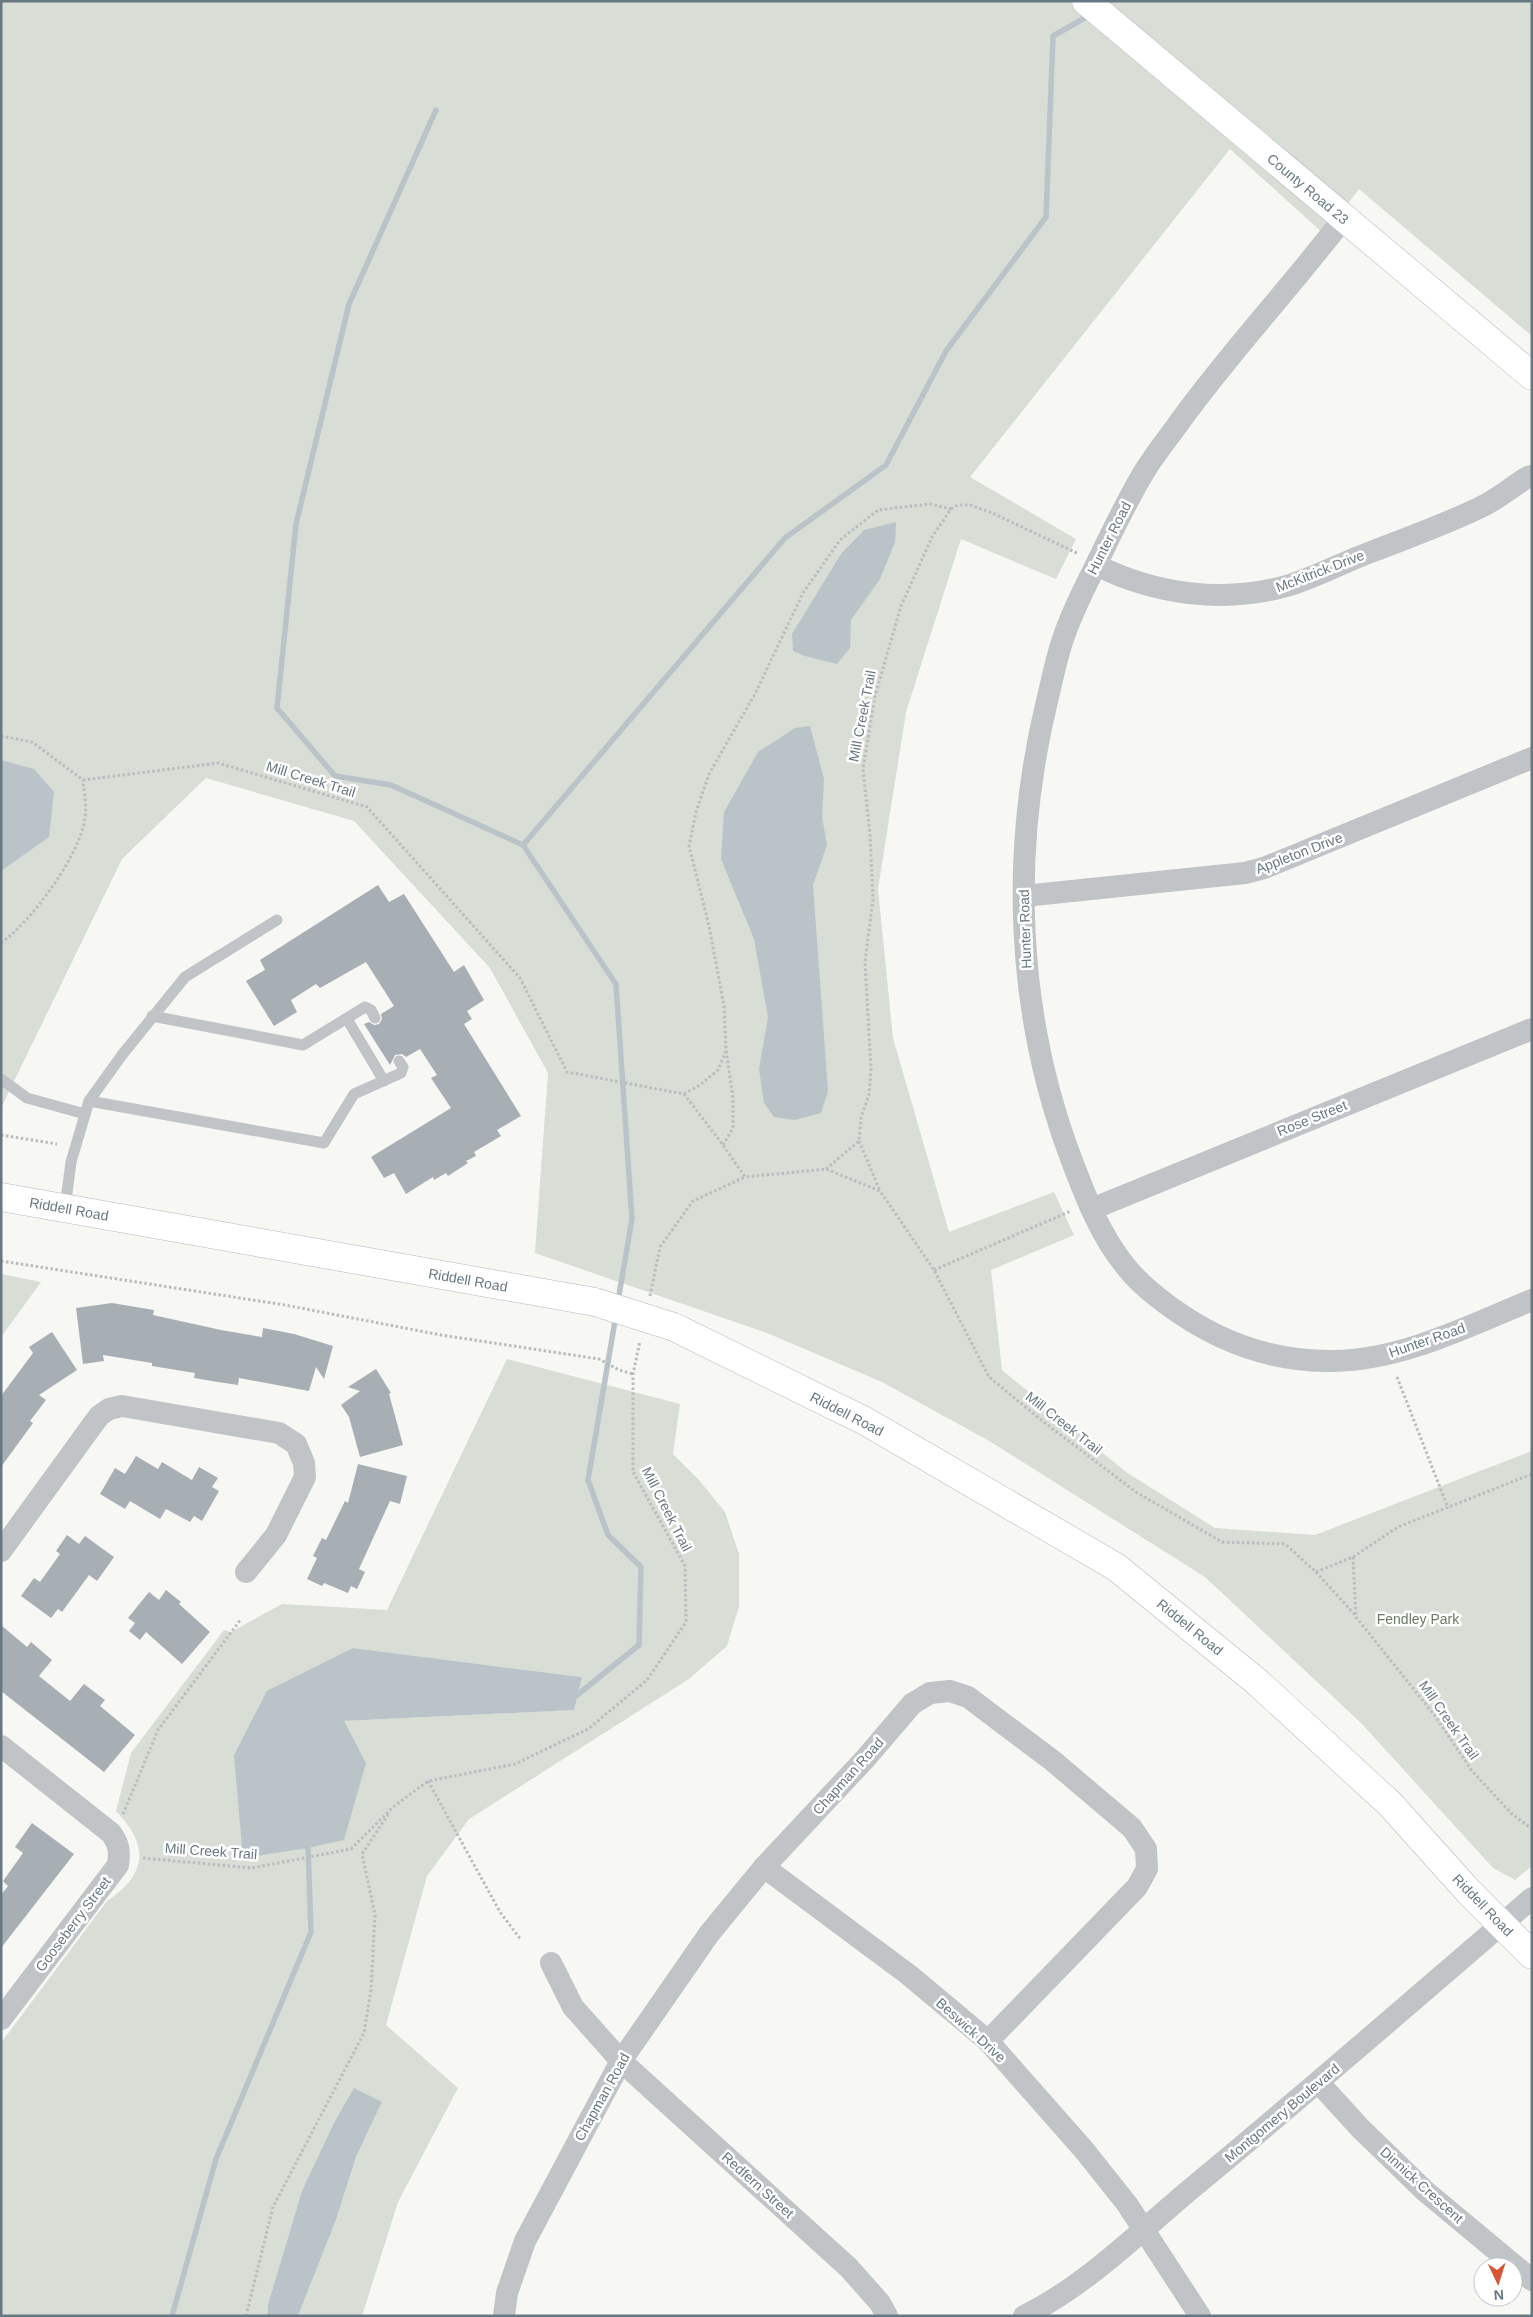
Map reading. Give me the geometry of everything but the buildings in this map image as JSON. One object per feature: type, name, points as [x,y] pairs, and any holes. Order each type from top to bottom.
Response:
[{"type":"main road","name":"County Road 23","points":[[1086,1],[1532,376]]},
{"type":"main road","name":"Riddell Road","points":[[1,1197],[595,1302],[674,1327],[865,1421],[1116,1567],[1256,1681],[1383,1798],[1532,1955]]},
{"type":"street","name":"Hunter Road","points":[[1343,219],[1196,400],[1145,470],[1088,559],[1062,640],[1030,780],[1026,826],[1024,896],[1024,944],[1027,981],[1042,1062],[1082,1210],[1104,1234],[1128,1270],[1157,1297],[1195,1325],[1222,1339],[1250,1350],[1278,1357],[1331,1361],[1362,1360],[1404,1351],[1532,1300]]},
{"type":"street","name":"McKitrick Drive","points":[[1088,559],[1122,578],[1164,590],[1191,594],[1263,592],[1291,584],[1436,527],[1485,505],[1532,476]]},
{"type":"street","name":"Appleton Drive","points":[[1024,896],[1245,873],[1264,868],[1532,758]]},
{"type":"street","name":"Rose Street","points":[[1082,1210],[1532,1029]]},
{"type":"street","points":[[1,1551],[98,1416],[122,1406],[279,1433],[296,1444],[304,1463],[305,1477],[276,1535],[246,1572]]},
{"type":"street","name":"Chapman Road","points":[[504,2316],[507,2292],[525,2241],[621,2061],[710,1934],[764,1867],[865,1759],[912,1704],[930,1693],[950,1691],[968,1697],[1053,1761],[1132,1828],[1146,1850],[1147,1869],[1137,1887],[988,2042]]},
{"type":"street","name":"Gooseberry Street","points":[[1,1746],[103,1826],[119,1844],[118,1866],[1,2019]]},
{"type":"street","name":"Beswick Drive","points":[[764,1867],[909,1975],[988,2042],[1084,2150],[1143,2228]]},
{"type":"street","name":"Montgomery Boulevard","points":[[1024,2316],[1064,2294],[1319,2083],[1532,1898]]},
{"type":"street","name":"Redfern Street","points":[[550,1963],[573,2008],[621,2061],[849,2268],[880,2303],[887,2316]]},
{"type":"street","name":"Dinnick Crescent","points":[[1319,2083],[1360,2128],[1425,2191],[1532,2280]]},
{"type":"street","points":[[1143,2228],[1200,2316]]},
{"type":"lane","points":[[65,1208],[71,1162],[89,1101],[152,1016],[185,977],[277,920]]},
{"type":"lane","points":[[152,1016],[303,1045],[365,1007],[371,1010],[375,1018]]},
{"type":"lane","points":[[347,1019],[384,1080]]},
{"type":"lane","points":[[89,1101],[324,1143],[354,1094],[401,1073],[403,1067],[399,1061]]},
{"type":"lane","points":[[1,1079],[27,1098],[85,1114]]},
{"type":"path","points":[[723,1144],[733,1128],[733,1098],[726,1050],[724,1006],[709,926],[689,846],[696,812],[709,774],[755,694],[803,593],[840,540],[878,510],[930,504],[950,509],[958,505],[970,505],[990,512],[1088,559]]},
{"type":"path","name":"Mill Creek Trail","points":[[950,509],[932,537],[901,606],[875,696],[863,770],[870,835],[873,899],[866,962],[871,1070],[869,1095],[861,1117],[859,1140],[880,1191],[934,1270],[989,1377],[1045,1423],[1136,1492],[1222,1542],[1285,1544],[1316,1572],[1356,1617],[1435,1716],[1472,1771],[1512,1814],[1532,1829]]},
{"type":"path","points":[[1,736],[32,742],[83,780],[85,818],[76,850],[36,908],[1,943]]},
{"type":"path","name":"Mill Creek Trail","points":[[83,780],[218,763],[367,807],[520,978],[567,1072],[684,1094]]},
{"type":"path","points":[[726,1050],[718,1070],[700,1085],[684,1094],[723,1144],[745,1177]]},
{"type":"path","points":[[1,1135],[57,1144]]},
{"type":"path","points":[[826,1169],[859,1140]]},
{"type":"path","points":[[649,1301],[660,1247],[693,1201],[745,1177],[826,1169],[880,1191]]},
{"type":"path","points":[[934,1270],[1082,1210]]},
{"type":"path","points":[[1,1261],[285,1305],[441,1335],[599,1359],[618,1370],[633,1374]]},
{"type":"path","name":"Mill Creek Trail","points":[[143,1858],[252,1868],[351,1849],[393,1806],[428,1781],[514,1764],[588,1729],[647,1680],[686,1622],[685,1566],[633,1472],[633,1374],[641,1338]]},
{"type":"path","points":[[1397,1377],[1448,1508]]},
{"type":"path","points":[[1316,1572],[1353,1557],[1398,1527],[1532,1474]]},
{"type":"path","points":[[1353,1557],[1356,1617]]},
{"type":"path","points":[[123,1814],[158,1730],[241,1619]]},
{"type":"path","points":[[428,1781],[500,1912],[521,1940]]},
{"type":"path","points":[[246,2316],[273,2206],[364,2033],[371,1990],[374,1915],[362,1854],[393,1806]]},
{"type":"green space","name":"Fendley Park","points":[[1,1],[1532,1],[1532,336],[1359,189],[1324,234],[1230,149],[970,477],[1076,539],[1056,579],[961,539],[906,712],[878,889],[893,1038],[949,1232],[1054,1192],[1074,1235],[991,1270],[1002,1370],[1126,1472],[1215,1528],[1315,1535],[1532,1451],[1532,1866],[1515,1880],[1493,1868],[1362,1724],[1205,1577],[991,1442],[882,1382],[767,1333],[535,1253],[548,1073],[490,968],[354,821],[206,778],[122,859],[1,1108]]},
{"type":"green space","points":[[1,1274],[41,1282],[1,1337]]},
{"type":"green space","points":[[507,1359],[680,1404],[673,1454],[699,1480],[725,1512],[739,1554],[739,1606],[727,1646],[689,1679],[469,1819],[427,1876],[386,2025],[458,2088],[398,2202],[362,2316],[298,2316],[336,2220],[356,2157],[382,2102],[302,2192],[268,2304],[267,2316],[1,2316],[1,2043],[107,1901],[121,1891],[137,1870],[139,1859],[138,1847],[127,1824],[116,1811],[131,1753],[224,1630],[231,1632],[282,1604],[387,1610]],"holes":[[[353,1648],[582,1677],[573,1710],[344,1721]]]},
{"type":"shaded area","points":[[896,522],[895,542],[880,579],[851,620],[850,648],[837,664],[793,651],[792,634],[841,554],[864,530]]},
{"type":"shaded area","points":[[810,726],[824,779],[822,817],[827,845],[813,885],[828,1091],[821,1113],[795,1120],[774,1117],[764,1103],[759,1069],[768,1017],[754,939],[721,859],[724,812],[758,752],[795,728]]},
{"type":"shaded area","points":[[1,760],[34,769],[54,792],[49,837],[1,871]]},
{"type":"shaded area","points":[[353,1648],[582,1677],[574,1710],[344,1721],[366,1763],[344,1840],[308,1848],[243,1858],[234,1755],[267,1691]]},
{"type":"shaded area","points":[[354,2088],[382,2102],[356,2157],[336,2220],[298,2316],[267,2316],[268,2304],[302,2191],[334,2123]]},
{"type":"waterway","points":[[523,845],[785,538],[886,465],[946,351],[1046,217],[1053,36],[1090,15]]},
{"type":"waterway","points":[[436,110],[349,304],[296,524],[277,708],[335,776],[391,785],[523,845],[616,984],[632,1219],[618,1301]]},
{"type":"waterway","points":[[576,1696],[639,1645],[641,1567],[608,1535],[588,1480],[616,1315]]},
{"type":"waterway","points":[[172,2316],[216,2159],[311,1932],[308,1848]]}]
